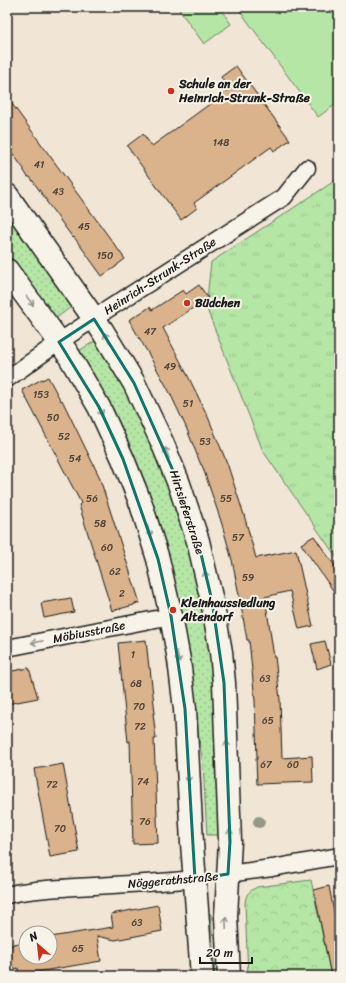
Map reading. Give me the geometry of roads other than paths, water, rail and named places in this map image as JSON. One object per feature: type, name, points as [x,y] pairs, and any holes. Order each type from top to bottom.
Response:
[{"type":"main road","name":"Hirtsieferstraße","points":[[7,195],[94,319],[134,383],[162,442],[198,541],[212,601],[221,652],[224,683],[230,841],[226,916],[228,976]]},
{"type":"main road","points":[[7,270],[68,354],[99,408],[123,459],[141,504],[158,560],[171,616],[179,660],[185,709],[192,843],[202,976]]},
{"type":"main road","name":"Nöggerathstraße","points":[[195,879],[228,874]]},
{"type":"street","name":"Heinrich-Strunk-Straße","points":[[7,379],[94,319],[284,197],[307,168]]},
{"type":"street","name":"Möbiusstraße","points":[[7,648],[171,616]]},
{"type":"street","name":"Nöggerathstraße","points":[[228,874],[339,856]]},
{"type":"street","name":"Nöggerathstraße","points":[[7,895],[37,890],[195,879]]},
{"type":"place","name":"Schule an der Heinrich-Strunk-Straße","points":[[171,91]]},
{"type":"place","name":"Büdchen","points":[[187,303]]},
{"type":"place","name":"Kleinhaussiedlung Altendorf","points":[[173,610]]}]
